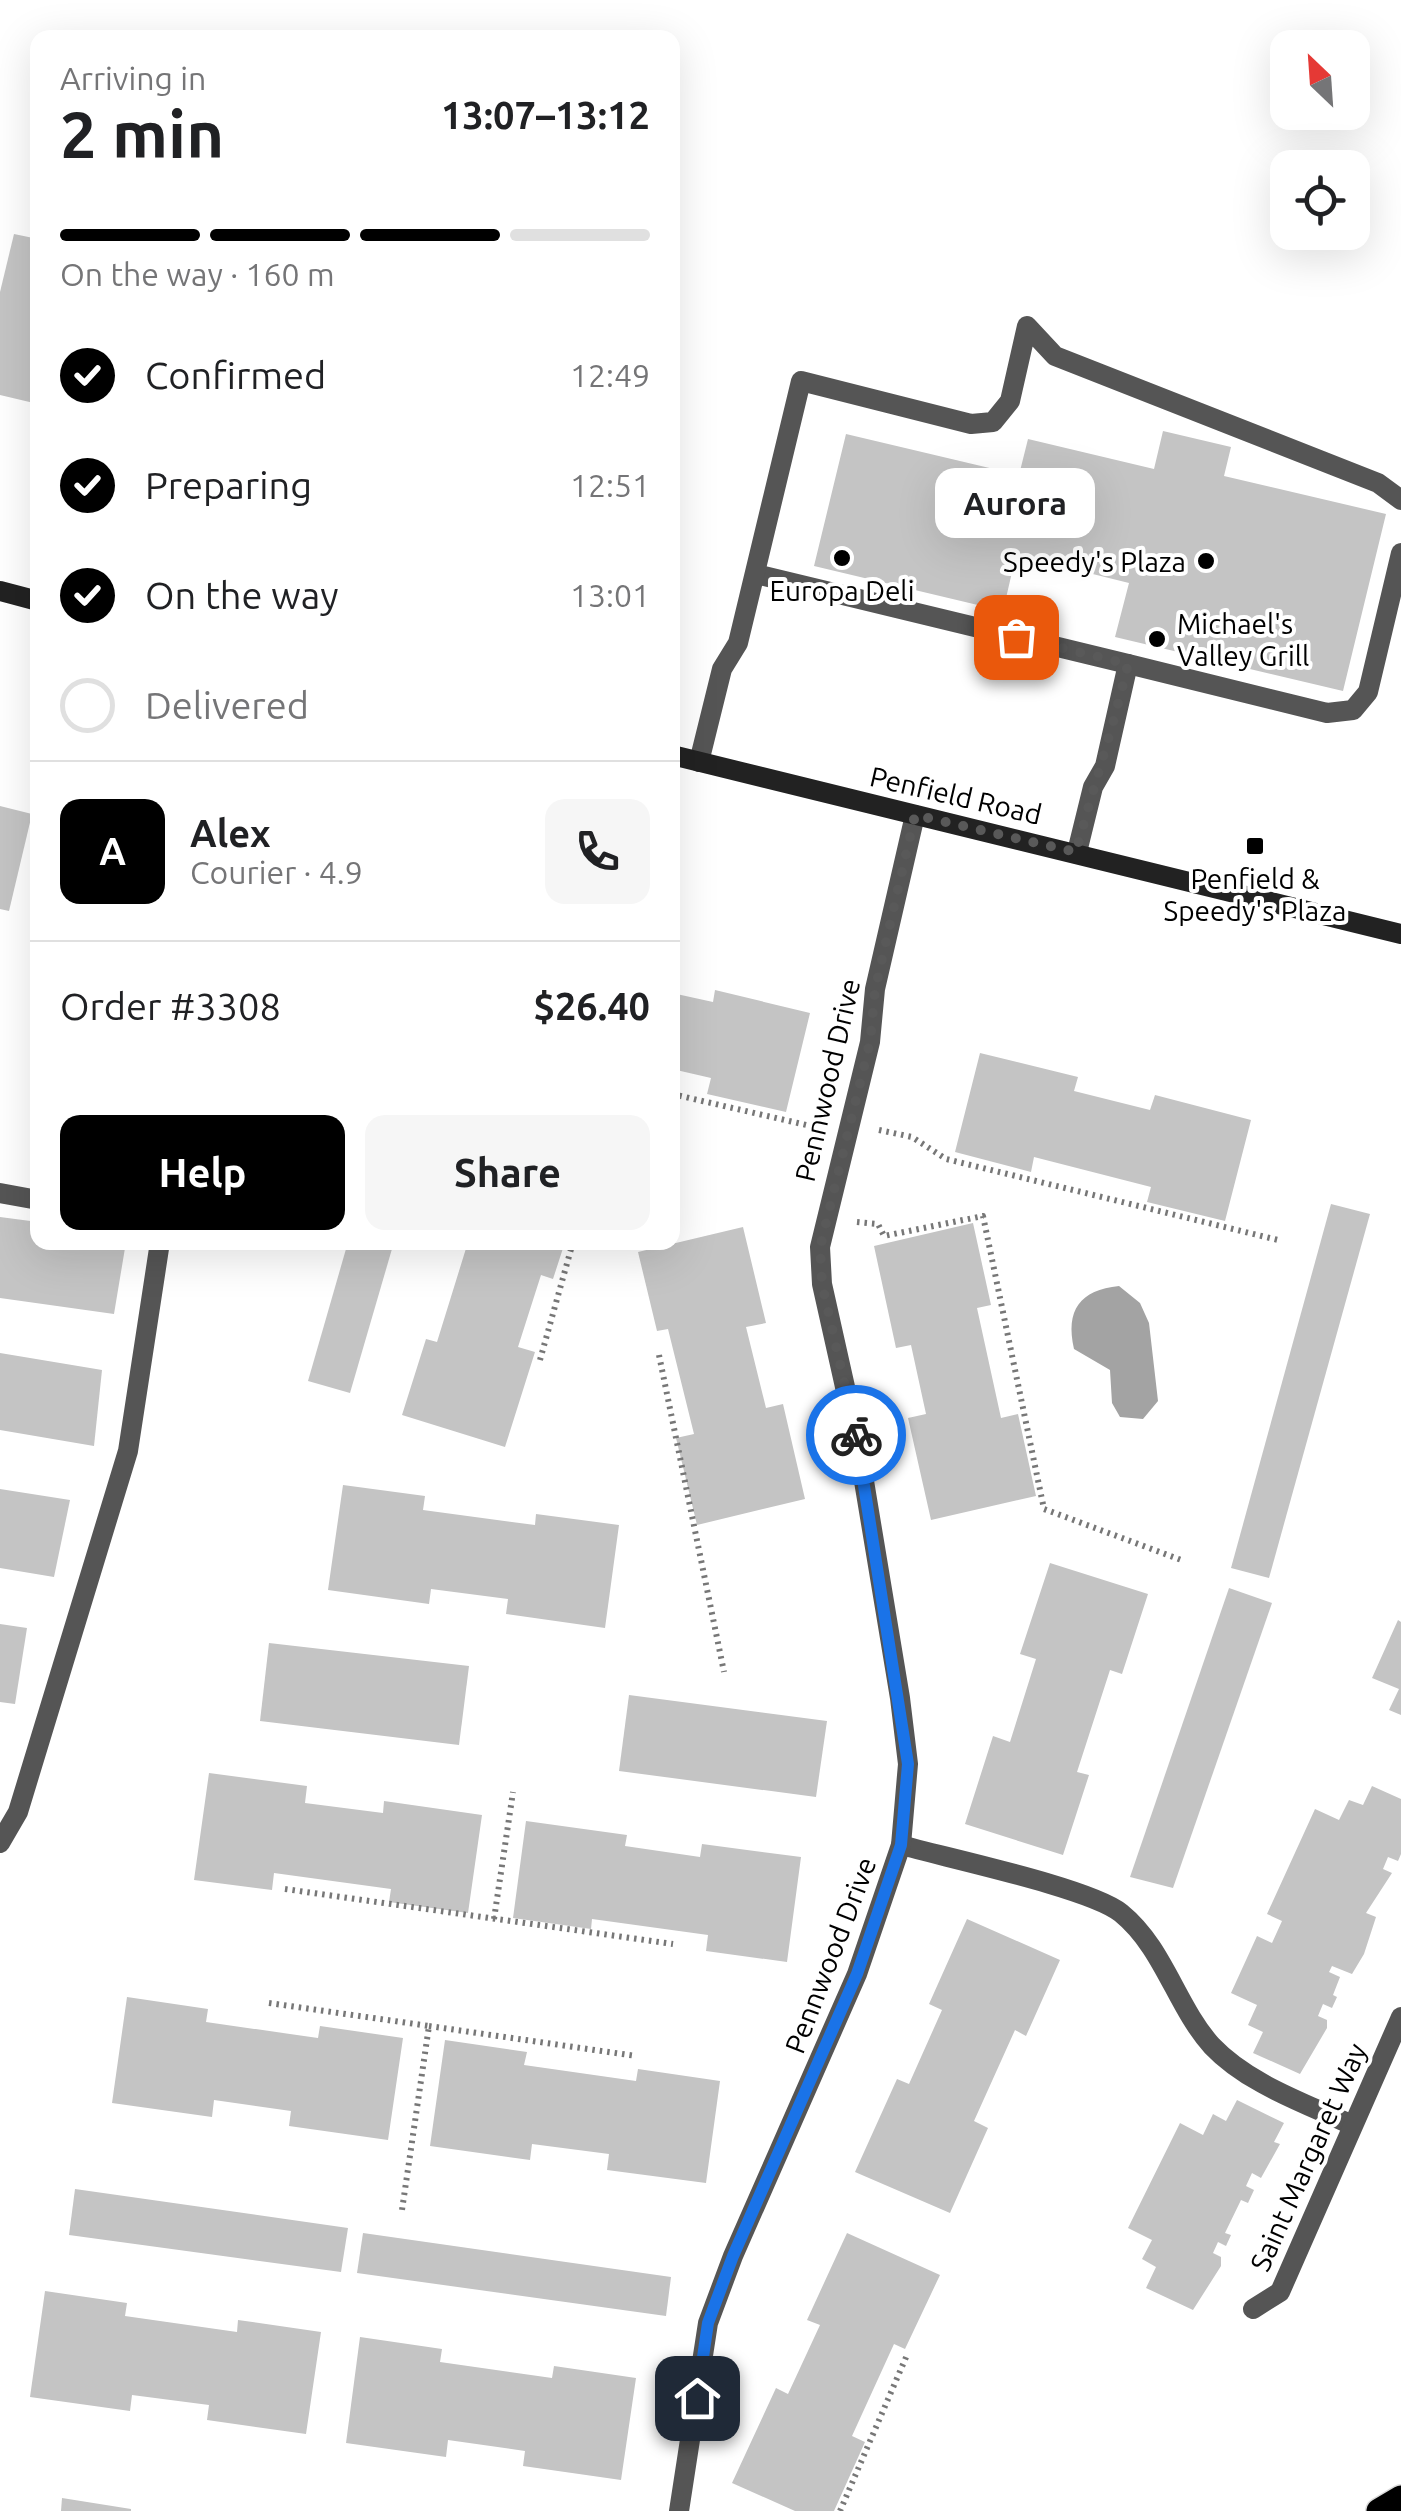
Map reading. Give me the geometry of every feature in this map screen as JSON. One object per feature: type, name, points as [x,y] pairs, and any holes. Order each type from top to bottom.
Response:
[{"type":"main road","points":[[1380,2511],[1401,2498]]},
{"type":"street","points":[[699,762],[722,669],[738,643],[801,381],[971,424],[993,422],[1010,402],[1027,326],[1055,356],[1378,484],[1401,500]]},
{"type":"street","points":[[756,574],[1327,714],[1353,710],[1368,692],[1401,552]]},
{"type":"street","points":[[0,591],[30,599]]},
{"type":"street","points":[[1076,852],[1093,787],[1104,766],[1128,664]]},
{"type":"street","name":"Penfield Road","points":[[680,758],[1401,934]]},
{"type":"street","name":"Pennwood Drive","points":[[680,2511],[708,2323],[733,2256],[857,1974],[901,1845],[908,1764],[858,1445],[822,1284],[824,1218],[870,1042],[875,990],[915,815]]},
{"type":"street","points":[[0,1194],[30,1199]]},
{"type":"street","points":[[0,1842],[18,1812],[128,1451],[159,1250]]},
{"type":"street","points":[[901,1845],[1085,1896],[1118,1911],[1148,1941],[1211,2044],[1262,2082],[1352,2126]]},
{"type":"street","name":"Saint Margaret Way","points":[[1253,2309],[1280,2292],[1401,2017]]},
{"type":"path","points":[[680,1096],[815,1126]]},
{"type":"path","points":[[879,1130],[912,1137],[946,1158],[1278,1240]]},
{"type":"path","points":[[824,1218],[878,1224],[884,1236],[983,1216],[1044,1509],[1184,1560]]},
{"type":"path","points":[[540,1360],[571,1250]]},
{"type":"path","points":[[659,1355],[724,1672]]},
{"type":"path","points":[[494,1919],[513,1792]]},
{"type":"path","points":[[285,1889],[673,1944]]},
{"type":"path","points":[[270,2003],[636,2056]]},
{"type":"path","points":[[402,2210],[429,2026]]},
{"type":"path","points":[[840,2511],[907,2355]]},
{"type":"shaded area","points":[[1119,1286],[1140,1303],[1149,1323],[1158,1401],[1143,1419],[1120,1417],[1112,1403],[1110,1370],[1074,1349],[1072,1323],[1078,1304],[1094,1292]]},
{"type":"building","points":[[14,234],[30,237],[30,402],[0,395],[0,292]]},
{"type":"building","name":"Speedy's Plaza","points":[[1163,431],[1231,447],[1224,476],[1386,514],[1343,691],[1115,637],[1129,583],[1016,555],[1003,611],[814,566],[846,434],[1019,475],[1028,439],[1154,469]]},
{"type":"building","points":[[0,806],[30,814],[30,822],[9,911],[0,909]]},
{"type":"building","points":[[715,990],[810,1013],[786,1112],[707,1094],[711,1078],[680,1071],[680,995],[713,1002]]},
{"type":"building","points":[[980,1053],[1078,1077],[1074,1091],[1150,1110],[1155,1095],[1251,1120],[1225,1221],[1147,1202],[1151,1187],[1034,1157],[1031,1172],[955,1152]]},
{"type":"building","points":[[1331,1204],[1370,1214],[1269,1578],[1231,1568]]},
{"type":"building","points":[[0,1217],[30,1221],[30,1250],[125,1250],[114,1314],[0,1298]]},
{"type":"building","points":[[973,1223],[991,1305],[977,1308],[1001,1418],[1018,1414],[1036,1496],[931,1520],[908,1418],[926,1414],[911,1345],[896,1348],[874,1246]]},
{"type":"building","points":[[743,1227],[766,1323],[746,1327],[766,1408],[783,1404],[805,1499],[697,1525],[676,1438],[694,1434],[668,1329],[657,1331],[638,1252],[680,1250],[680,1242]]},
{"type":"building","points":[[346,1250],[392,1250],[350,1393],[308,1381]]},
{"type":"building","points":[[466,1250],[562,1250],[553,1279],[541,1275],[518,1347],[535,1352],[505,1447],[402,1415],[426,1339],[437,1342]]},
{"type":"building","points":[[0,1353],[102,1370],[94,1446],[0,1430]]},
{"type":"building","points":[[343,1485],[425,1496],[423,1510],[535,1525],[536,1514],[619,1525],[605,1628],[506,1614],[508,1599],[431,1589],[429,1604],[328,1590]]},
{"type":"building","points":[[0,1489],[70,1500],[54,1577],[0,1568]]},
{"type":"building","points":[[1050,1563],[1148,1594],[1122,1674],[1110,1670],[1077,1772],[1089,1775],[1063,1855],[965,1824],[993,1736],[1010,1742],[1036,1659],[1020,1654]]},
{"type":"building","points":[[1229,1588],[1272,1603],[1173,1888],[1130,1877]]},
{"type":"building","points":[[1398,1620],[1401,1715],[1389,1710],[1399,1689],[1372,1678]]},
{"type":"building","points":[[0,1624],[27,1628],[15,1704],[0,1702]]},
{"type":"building","points":[[269,1643],[469,1666],[459,1745],[260,1721]]},
{"type":"building","points":[[629,1695],[827,1721],[816,1797],[619,1771]]},
{"type":"building","points":[[209,1773],[307,1786],[305,1803],[383,1813],[384,1801],[482,1815],[468,1913],[389,1902],[391,1889],[274,1873],[272,1890],[194,1880]]},
{"type":"building","points":[[1372,1786],[1401,1799],[1401,1854],[1398,1861],[1388,1857],[1383,1869],[1392,1873],[1366,1913],[1376,1917],[1364,1954],[1352,1974],[1332,1966],[1329,1972],[1340,1977],[1333,1995],[1337,1997],[1332,2008],[1323,2004],[1318,2016],[1327,2020],[1327,2028],[1300,2074],[1253,2053],[1263,2032],[1248,2025],[1257,2005],[1231,1993],[1257,1936],[1272,1943],[1282,1921],[1267,1914],[1315,1809],[1339,1820],[1349,1800],[1363,1805]]},
{"type":"building","points":[[526,1821],[627,1835],[625,1846],[700,1857],[702,1844],[801,1857],[787,1962],[706,1951],[708,1935],[592,1919],[591,1929],[513,1918]]},
{"type":"building","points":[[967,1919],[1060,1960],[1026,2036],[1015,2030],[974,2121],[988,2128],[950,2213],[855,2172],[897,2079],[909,2084],[942,2010],[929,2004]]},
{"type":"building","points":[[127,1997],[208,2009],[206,2022],[318,2038],[320,2026],[403,2038],[388,2140],[289,2126],[291,2111],[214,2100],[212,2117],[112,2103]]},
{"type":"building","points":[[445,2040],[527,2052],[524,2065],[636,2081],[638,2069],[720,2081],[706,2183],[607,2170],[609,2154],[532,2144],[530,2160],[430,2146]]},
{"type":"building","points":[[1237,2100],[1284,2123],[1274,2142],[1280,2144],[1261,2178],[1252,2173],[1246,2186],[1254,2190],[1248,2203],[1241,2200],[1225,2233],[1231,2235],[1226,2246],[1218,2242],[1213,2253],[1221,2257],[1221,2266],[1193,2310],[1146,2288],[1156,2267],[1142,2259],[1152,2240],[1128,2228],[1180,2123],[1203,2135],[1213,2114],[1226,2121]]},
{"type":"building","points":[[75,2189],[348,2228],[341,2272],[69,2235]]},
{"type":"building","points":[[363,2233],[671,2277],[666,2316],[357,2273]]},
{"type":"building","points":[[847,2233],[940,2275],[905,2349],[894,2344],[852,2436],[865,2442],[834,2511],[795,2511],[732,2483],[776,2388],[788,2394],[820,2325],[807,2320]]},
{"type":"building","points":[[45,2291],[127,2303],[125,2316],[237,2332],[238,2320],[321,2332],[306,2434],[207,2420],[209,2405],[132,2395],[130,2411],[30,2397]]},
{"type":"building","points":[[360,2337],[442,2349],[440,2362],[552,2378],[554,2366],[636,2378],[621,2480],[523,2466],[525,2451],[448,2440],[446,2457],[346,2443]]},
{"type":"building","points":[[62,2498],[131,2509],[131,2511],[61,2511]]},
{"type":"way so far","points":[[856,1435],[822,1284],[820,1248],[824,1218],[870,1042],[875,990],[915,815],[1076,852],[1093,787],[1104,766],[1128,664],[1016,637]]},
{"type":"place","name":"Europa Deli","points":[[842,558]]},
{"type":"place","name":"Speedy's Plaza","points":[[1206,561]]},
{"type":"place","name":"Aurora","points":[[1016,637]]},
{"type":"place","name":"Michael's Valley Grill","points":[[1157,639]]},
{"type":"place","name":"Penfield & Speedy's Plaza","points":[[1255,846]]},
{"type":"route","points":[[697,2398],[708,2323],[733,2256],[857,1974],[901,1845],[908,1764],[856,1435]]}]
